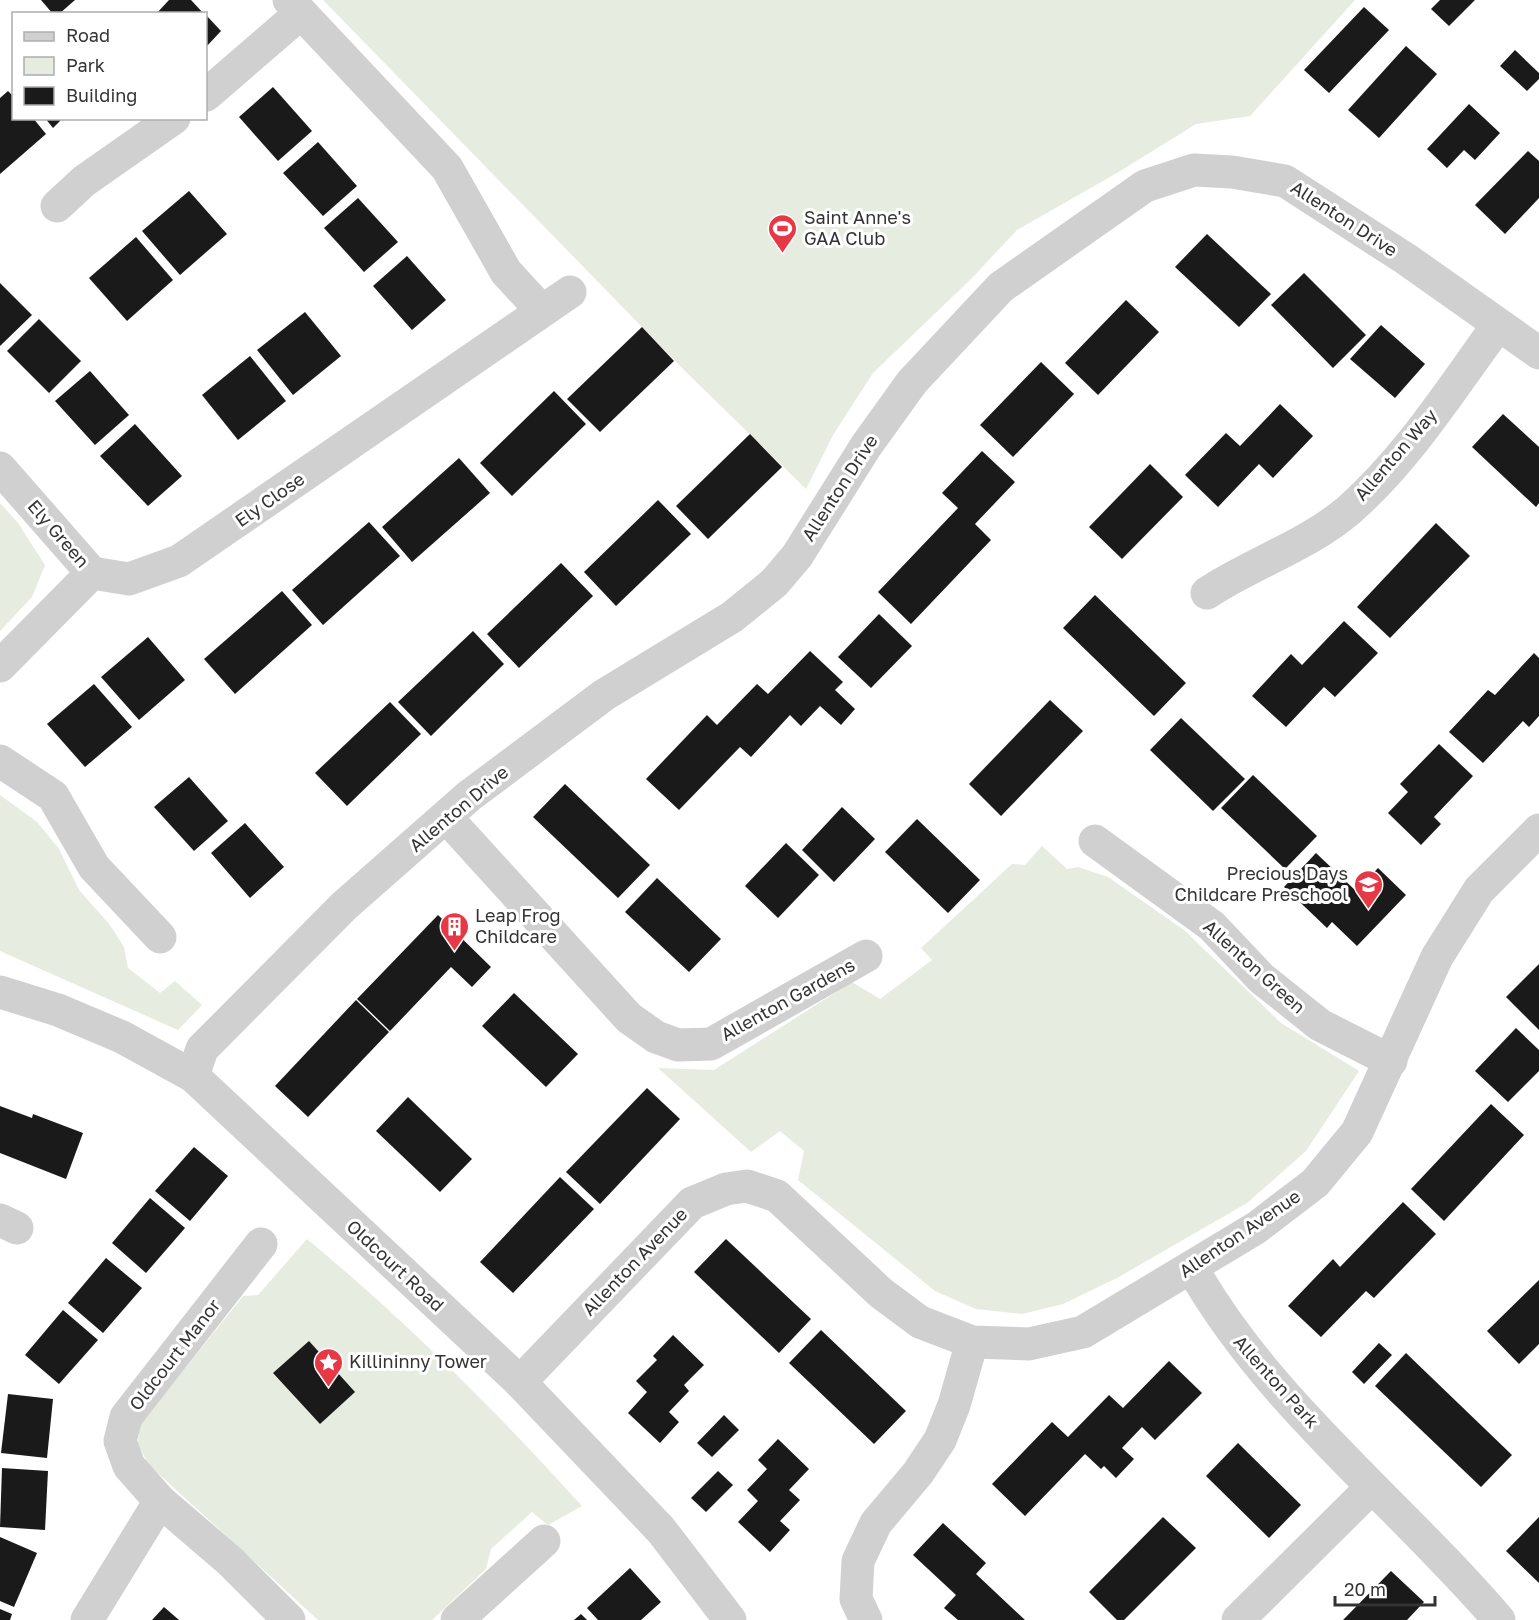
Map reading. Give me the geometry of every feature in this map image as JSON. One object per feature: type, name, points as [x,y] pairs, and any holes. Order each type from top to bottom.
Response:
[{"type":"street","points":[[207,94],[295,6],[447,168],[507,272],[541,310]]},
{"type":"street","points":[[57,206],[84,181],[171,120]]},
{"type":"street","name":"Allenton Drive","points":[[193,1076],[202,1049],[344,906],[447,818],[469,796],[604,695],[732,617],[774,583],[797,556],[866,446],[918,375],[1001,287],[1145,186],[1194,170],[1232,172],[1285,181],[1406,260],[1498,326],[1539,352]]},
{"type":"street","name":"Ely Close","points":[[92,573],[129,579],[179,561],[570,292]]},
{"type":"street","name":"Allenton Way","points":[[1207,593],[1286,551],[1348,510],[1402,453],[1498,326]]},
{"type":"street","name":"Ely Green","points":[[0,468],[92,573]]},
{"type":"street","points":[[0,666],[92,573]]},
{"type":"street","points":[[0,761],[53,796],[94,867],[160,937]]},
{"type":"street","name":"Allenton Gardens","points":[[447,818],[629,1018],[656,1037],[678,1045],[711,1044],[866,956]]},
{"type":"street","name":"Allenton Avenue","points":[[520,1383],[692,1203],[726,1190],[747,1186],[777,1196],[881,1293],[921,1322],[972,1342],[1029,1344],[1083,1332],[1256,1228],[1315,1183],[1357,1132],[1437,957],[1479,890],[1539,830]]},
{"type":"street","name":"Allenton Green","points":[[1095,841],[1212,926],[1261,978],[1320,1025],[1391,1061]]},
{"type":"street","name":"Oldcourt Road","points":[[0,992],[58,1010],[122,1037],[193,1076],[520,1383],[661,1530],[730,1620]]},
{"type":"street","name":"Oldcourt Manor","points":[[261,1244],[126,1417],[120,1441],[129,1466],[160,1501],[230,1561],[289,1620]]},
{"type":"street","name":"Allenton Park","points":[[1192,1268],[1235,1336],[1371,1488],[1473,1590],[1499,1620]]},
{"type":"street","points":[[866,1620],[856,1599],[858,1561],[876,1523],[918,1473],[940,1440],[954,1405],[972,1342]]},
{"type":"street","points":[[1238,1620],[1371,1488]]},
{"type":"street","points":[[87,1620],[160,1501]]},
{"type":"street","points":[[457,1620],[544,1541]]},
{"type":"green space","name":"Saint Anne's GAA Club","points":[[323,0],[1355,0],[1250,116],[1196,124],[1117,173],[1017,230],[972,278],[873,373],[833,435],[806,489],[684,370]]},
{"type":"green space","points":[[0,503],[18,523],[45,565],[32,597],[0,631]]},
{"type":"green space","points":[[0,795],[37,822],[59,849],[79,890],[110,925],[124,947],[128,968],[160,993],[175,981],[202,1005],[178,1030],[0,951]]},
{"type":"green space","points":[[1042,846],[1067,869],[1078,867],[1108,877],[1184,930],[1281,1023],[1359,1071],[1306,1151],[1247,1203],[1117,1278],[1063,1304],[1022,1314],[976,1309],[935,1291],[798,1180],[804,1151],[780,1131],[751,1152],[658,1068],[714,1070],[852,982],[880,999],[932,960],[921,948],[1012,864],[1025,865]]},
{"type":"green space","points":[[307,1239],[380,1302],[449,1367],[582,1506],[548,1525],[532,1512],[491,1549],[486,1569],[432,1620],[318,1620],[149,1465],[138,1445],[139,1426],[243,1296],[258,1295]]},
{"type":"building","points":[[41,0],[75,0],[61,12],[51,12]]},
{"type":"building","points":[[169,0],[191,0],[202,12],[158,12]]},
{"type":"building","points":[[1440,0],[1475,0],[1449,26],[1431,9]]},
{"type":"building","points":[[1364,7],[1389,30],[1329,93],[1304,70]]},
{"type":"building","points":[[207,16],[221,31],[207,46]]},
{"type":"building","points":[[1406,46],[1437,74],[1379,138],[1348,110]]},
{"type":"building","points":[[1515,50],[1539,73],[1539,79],[1527,91],[1500,66]]},
{"type":"building","points":[[273,87],[312,131],[278,161],[239,117]]},
{"type":"building","points":[[8,91],[12,95],[12,120],[35,120],[46,134],[0,174],[0,98]]},
{"type":"building","points":[[1469,104],[1500,133],[1475,160],[1464,150],[1447,168],[1427,149]]},
{"type":"building","points":[[47,120],[61,120],[53,128]]},
{"type":"building","points":[[318,142],[357,186],[323,216],[283,173]]},
{"type":"building","points":[[1528,151],[1539,161],[1539,198],[1505,234],[1475,205]]},
{"type":"building","points":[[189,191],[227,234],[180,275],[142,231]]},
{"type":"building","points":[[358,198],[398,242],[364,272],[324,228]]},
{"type":"building","points":[[1207,234],[1271,294],[1239,327],[1175,267]]},
{"type":"building","points":[[136,237],[173,280],[127,321],[89,278]]},
{"type":"building","points":[[407,256],[446,300],[412,330],[373,286]]},
{"type":"building","points":[[1304,273],[1366,335],[1333,368],[1271,305]]},
{"type":"building","points":[[0,283],[32,315],[0,346]]},
{"type":"building","points":[[1126,300],[1159,332],[1098,395],[1065,363]]},
{"type":"building","points":[[305,312],[341,356],[293,395],[257,350]]},
{"type":"building","points":[[39,319],[81,361],[49,393],[7,351]]},
{"type":"building","points":[[1381,325],[1425,364],[1395,398],[1350,359]]},
{"type":"building","points":[[642,327],[674,361],[600,432],[567,399]]},
{"type":"building","points":[[250,356],[286,401],[238,440],[202,395]]},
{"type":"building","points":[[1041,362],[1074,394],[1013,457],[980,425]]},
{"type":"building","points":[[90,371],[129,415],[95,445],[55,401]]},
{"type":"building","points":[[554,391],[586,424],[512,496],[480,463]]},
{"type":"building","points":[[1280,404],[1313,436],[1273,478],[1259,464],[1218,507],[1185,475],[1226,433],[1240,446]]},
{"type":"building","points":[[1503,414],[1539,447],[1539,503],[1536,507],[1472,447]]},
{"type":"building","points":[[135,424],[182,476],[148,506],[100,456]]},
{"type":"building","points":[[750,434],[782,467],[708,539],[676,506]]},
{"type":"building","points":[[982,451],[1015,482],[975,524],[991,540],[911,624],[878,592],[958,508],[942,493]]},
{"type":"building","points":[[459,458],[490,493],[412,562],[382,527]]},
{"type":"building","points":[[1150,464],[1183,497],[1122,559],[1089,527]]},
{"type":"building","points":[[658,500],[691,534],[616,606],[584,572]]},
{"type":"building","points":[[369,522],[400,556],[323,625],[292,590]]},
{"type":"building","points":[[1436,523],[1470,556],[1390,638],[1357,607]]},
{"type":"building","points":[[561,563],[593,596],[519,668],[487,634]]},
{"type":"building","points":[[282,591],[312,625],[235,694],[204,659]]},
{"type":"building","points":[[1095,595],[1186,683],[1154,716],[1063,628]]},
{"type":"building","points":[[879,614],[912,646],[871,688],[838,657]]},
{"type":"building","points":[[1344,621],[1378,653],[1335,697],[1324,687],[1286,727],[1252,696],[1291,654],[1302,665]]},
{"type":"building","points":[[473,631],[504,664],[431,736],[398,702]]},
{"type":"building","points":[[148,637],[185,680],[139,720],[101,677]]},
{"type":"building","points":[[810,651],[843,682],[835,690],[855,709],[841,725],[820,706],[801,726],[790,715],[751,757],[740,747],[679,810],[646,779],[707,715],[717,725],[757,684],[768,694]]},
{"type":"building","points":[[1534,653],[1539,658],[1539,716],[1529,727],[1523,721],[1483,763],[1449,732],[1488,690],[1495,695]]},
{"type":"building","points":[[94,684],[132,727],[85,767],[47,724]]},
{"type":"building","points":[[1050,700],[1083,731],[1001,816],[969,784]]},
{"type":"building","points":[[390,702],[421,734],[347,806],[315,773]]},
{"type":"building","points":[[1181,718],[1245,779],[1213,811],[1150,750]]},
{"type":"building","points":[[1439,744],[1473,776],[1434,817],[1441,824],[1421,845],[1388,813],[1408,792],[1400,784]]},
{"type":"building","points":[[1253,775],[1317,836],[1285,869],[1221,808]]},
{"type":"building","points":[[189,777],[228,821],[194,851],[154,807]]},
{"type":"building","points":[[565,784],[650,865],[618,898],[533,817]]},
{"type":"building","points":[[842,807],[875,839],[834,882],[802,850]]},
{"type":"building","points":[[917,819],[980,880],[948,913],[885,852]]},
{"type":"building","points":[[245,823],[284,867],[250,898],[211,853]]},
{"type":"building","points":[[786,843],[819,875],[778,918],[745,886]]},
{"type":"building","points":[[1316,853],[1356,891],[1378,868],[1406,895],[1357,946],[1332,922],[1327,928],[1284,887]]},
{"type":"building","points":[[657,878],[721,939],[689,972],[625,912]]},
{"type":"building","points":[[438,915],[491,967],[472,987],[451,967],[390,1031],[357,999]]},
{"type":"building","points":[[1539,964],[1539,1030],[1506,997]]},
{"type":"building","points":[[514,993],[578,1054],[546,1087],[482,1026]]},
{"type":"building","points":[[356,1000],[389,1032],[308,1117],[275,1086]]},
{"type":"building","points":[[1516,1028],[1539,1050],[1539,1071],[1508,1102],[1475,1071]]},
{"type":"building","points":[[647,1088],[680,1119],[600,1204],[566,1172]]},
{"type":"building","points":[[408,1097],[472,1159],[440,1192],[376,1131]]},
{"type":"building","points":[[1491,1104],[1524,1135],[1444,1221],[1411,1189]]},
{"type":"building","points":[[0,1106],[32,1118],[33,1114],[83,1133],[66,1179],[0,1153]]},
{"type":"building","points":[[194,1147],[228,1176],[190,1221],[155,1191]]},
{"type":"building","points":[[560,1177],[594,1209],[513,1293],[480,1262]]},
{"type":"building","points":[[150,1198],[185,1228],[146,1273],[112,1243]]},
{"type":"building","points":[[1403,1202],[1436,1234],[1374,1298],[1366,1291],[1321,1337],[1288,1306],[1333,1259],[1340,1267]]},
{"type":"building","points":[[726,1239],[811,1319],[779,1353],[694,1272]]},
{"type":"building","points":[[106,1258],[142,1288],[103,1333],[68,1303]]},
{"type":"building","points":[[1539,1280],[1539,1344],[1519,1364],[1487,1331]]},
{"type":"building","points":[[63,1310],[98,1340],[59,1384],[25,1355]]},
{"type":"building","points":[[821,1330],[906,1411],[874,1444],[789,1363]]},
{"type":"building","points":[[673,1335],[704,1365],[684,1385],[689,1391],[669,1412],[679,1422],[660,1443],[628,1413],[647,1392],[636,1381],[657,1360],[653,1356]]},
{"type":"building","points":[[309,1341],[355,1392],[320,1424],[273,1373]]},
{"type":"building","points":[[1379,1343],[1392,1355],[1364,1384],[1352,1372]]},
{"type":"building","points":[[1406,1353],[1512,1455],[1481,1487],[1375,1386]]},
{"type":"building","points":[[1169,1361],[1202,1393],[1155,1440],[1142,1427],[1122,1448],[1134,1459],[1116,1478],[1104,1466],[1101,1469],[1085,1454],[1025,1516],[992,1484],[1052,1422],[1068,1437],[1109,1395],[1123,1408]]},
{"type":"building","points":[[8,1394],[53,1399],[47,1458],[1,1453]]},
{"type":"building","points":[[724,1415],[739,1430],[712,1457],[697,1443]]},
{"type":"building","points":[[778,1439],[809,1469],[789,1490],[800,1500],[780,1521],[790,1530],[770,1552],[738,1522],[758,1501],[747,1490],[767,1469],[758,1460]]},
{"type":"building","points":[[1238,1443],[1301,1505],[1269,1538],[1206,1476]]},
{"type":"building","points":[[2,1468],[48,1471],[45,1530],[0,1527]]},
{"type":"building","points":[[718,1471],[733,1485],[706,1512],[691,1498]]},
{"type":"building","points":[[1163,1517],[1196,1548],[1124,1620],[1117,1620],[1089,1592]]},
{"type":"building","points":[[1539,1517],[1539,1583],[1506,1551]]},
{"type":"building","points":[[943,1523],[986,1563],[976,1574],[1025,1620],[958,1620],[944,1608],[956,1595],[913,1555]]},
{"type":"building","points":[[0,1537],[37,1553],[14,1607],[0,1601]]},
{"type":"building","points":[[630,1568],[661,1602],[641,1620],[598,1620],[587,1608]]},
{"type":"building","points":[[1391,1571],[1424,1602],[1407,1620],[1343,1620]]},
{"type":"building","points":[[164,1607],[179,1620],[152,1620]]},
{"type":"building","points":[[0,1609],[12,1614],[10,1620],[0,1620]]},
{"type":"building","points":[[581,1614],[587,1620],[574,1620]]},
{"type":"place","name":"Saint Anne's GAA Club","points":[[783,254]]},
{"type":"place","name":"Precious Days Childcare Preschool","points":[[1369,910]]},
{"type":"place","name":"Leap Frog Childcare","points":[[454,952]]},
{"type":"place","name":"Killininny Tower","points":[[328,1388]]}]
